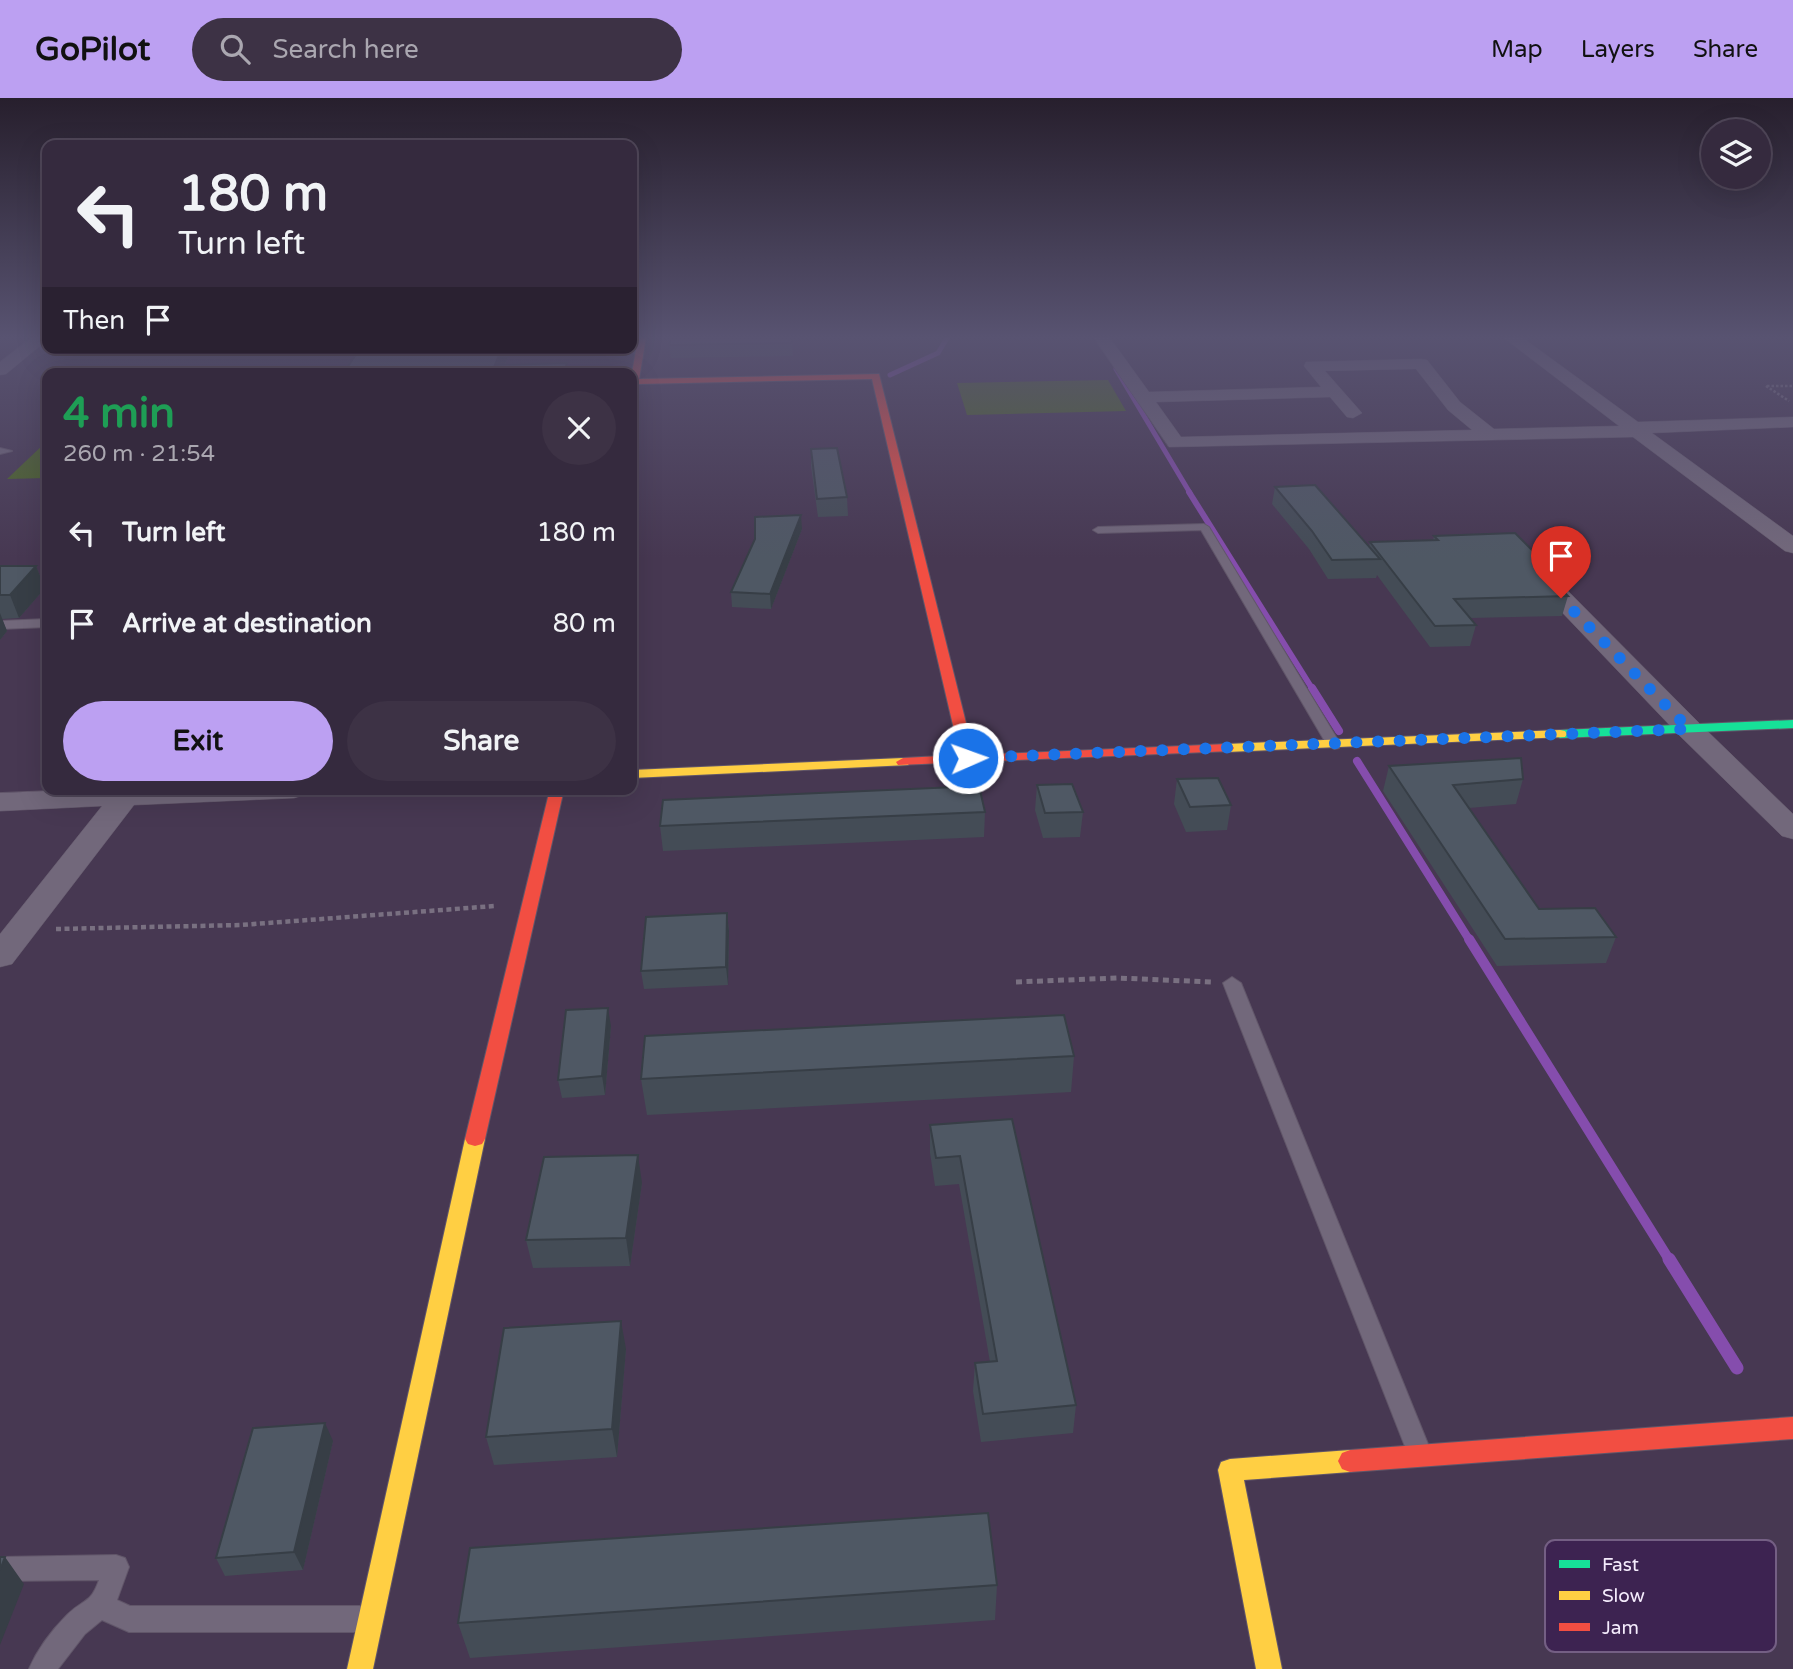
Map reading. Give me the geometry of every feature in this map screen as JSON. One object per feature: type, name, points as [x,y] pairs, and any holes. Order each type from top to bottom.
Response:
[{"type":"street","points":[[885,411],[968,758]]},
{"type":"street","points":[[1154,411],[1176,443],[1490,436],[1793,422]]},
{"type":"street","points":[[1461,411],[1490,436]]},
{"type":"street","points":[[1609,411],[1793,546]]},
{"type":"street","points":[[1543,579],[1689,729],[1793,830]]},
{"type":"street","points":[[637,774],[1793,724]]},
{"type":"street","points":[[0,802],[167,795]]},
{"type":"street","points":[[360,1669],[477,1129],[556,795]]},
{"type":"street","points":[[0,956],[125,797]]},
{"type":"street","points":[[1269,1669],[1230,1470],[1793,1428]]},
{"type":"lane","points":[[1098,530],[1204,527],[1334,745]]},
{"type":"lane","points":[[0,625],[42,623]]},
{"type":"lane","points":[[1232,984],[1421,1457]]},
{"type":"lane","points":[[0,1569],[116,1567],[102,1606]]},
{"type":"lane","points":[[42,1669],[75,1623],[89,1611],[102,1606],[129,1619],[369,1619]]},
{"type":"path","points":[[22,928],[241,925],[530,904]]},
{"type":"path","points":[[1016,982],[1117,978],[1232,984]]},
{"type":"green space","points":[[966,411],[1114,411],[967,415]]},
{"type":"green space","points":[[42,446],[42,478],[7,479]]},
{"type":"building","points":[[837,448],[847,497],[817,499],[811,449]]},
{"type":"building","points":[[1315,485],[1380,559],[1332,560],[1275,487]]},
{"type":"building","points":[[801,515],[770,594],[731,592],[755,539],[755,517]]},
{"type":"building","points":[[1515,533],[1537,555],[1535,561],[1539,566],[1568,596],[1454,599],[1476,625],[1435,626],[1370,542],[1438,540],[1434,536]]},
{"type":"building","points":[[0,566],[36,566],[10,595],[0,595]]},
{"type":"building","points":[[1521,758],[1523,779],[1453,785],[1539,909],[1595,908],[1616,937],[1505,939],[1389,766]]},
{"type":"building","points":[[1218,778],[1231,805],[1190,807],[1177,779]]},
{"type":"building","points":[[1072,784],[1083,812],[1045,813],[1037,785]]},
{"type":"building","points":[[979,786],[985,812],[660,826],[663,800]]},
{"type":"building","points":[[727,913],[726,967],[641,971],[646,917]]},
{"type":"building","points":[[608,1008],[602,1076],[558,1080],[566,1010]]},
{"type":"building","points":[[1064,1015],[1074,1056],[641,1079],[645,1036]]},
{"type":"building","points":[[1012,1119],[1076,1405],[983,1414],[975,1363],[997,1361],[960,1156],[936,1158],[930,1125]]},
{"type":"building","points":[[638,1155],[626,1238],[526,1240],[544,1157]]},
{"type":"building","points":[[621,1321],[612,1429],[486,1437],[504,1328]]},
{"type":"building","points":[[325,1423],[294,1552],[216,1558],[253,1428]]},
{"type":"building","points":[[988,1513],[997,1585],[458,1623],[470,1548]]},
{"type":"building","points":[[0,1557],[5,1557],[0,1570]]},
{"type":"waterway","points":[[1141,411],[1190,493]]},
{"type":"waterway","points":[[1189,492],[1313,690]]},
{"type":"waterway","points":[[1312,688],[1339,731]]},
{"type":"waterway","points":[[1357,761],[1470,941]]},
{"type":"waterway","points":[[1469,939],[1670,1261]]},
{"type":"waterway","points":[[1669,1259],[1737,1368]]},
{"type":"traffic: fast","points":[[1560,734],[1793,724]]},
{"type":"traffic: slow","points":[[1227,748],[1560,734]]},
{"type":"traffic: slow","points":[[637,774],[903,762]]},
{"type":"traffic: slow","points":[[360,1669],[475,1139]]},
{"type":"traffic: slow","points":[[1269,1669],[1230,1470],[1350,1461]]},
{"type":"traffic: jam","points":[[885,411],[968,758]]},
{"type":"traffic: jam","points":[[903,762],[1227,748]]},
{"type":"traffic: jam","points":[[475,1139],[556,795]]},
{"type":"traffic: jam","points":[[1350,1461],[1793,1428]]},
{"type":"route","points":[[968,758],[1689,729],[1561,598]]}]
